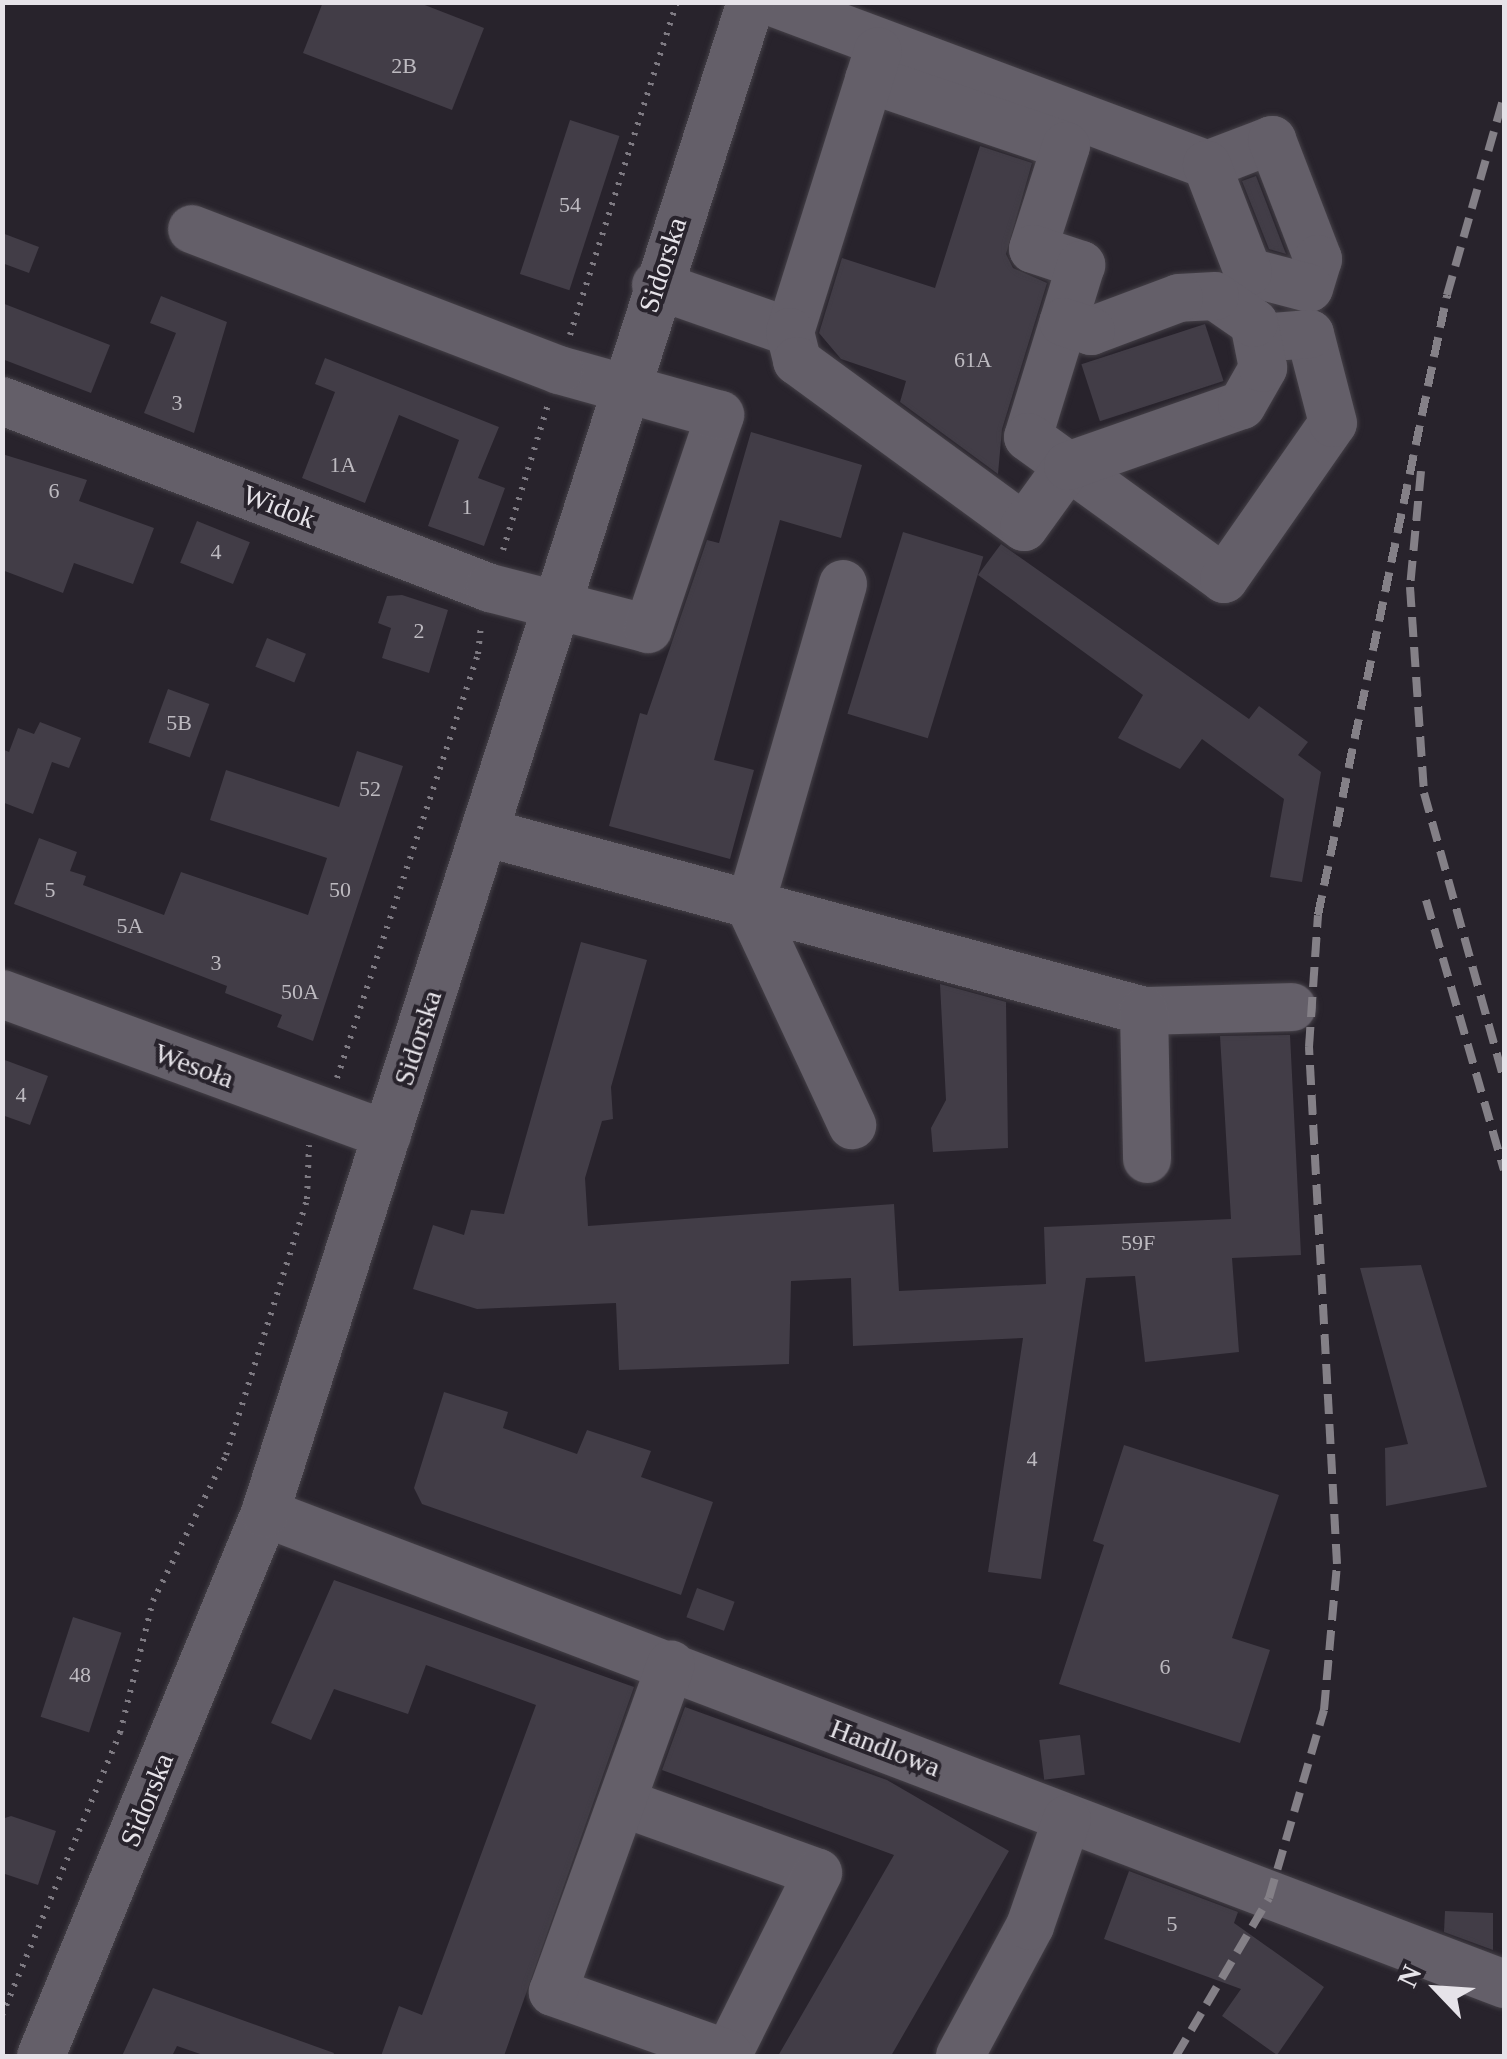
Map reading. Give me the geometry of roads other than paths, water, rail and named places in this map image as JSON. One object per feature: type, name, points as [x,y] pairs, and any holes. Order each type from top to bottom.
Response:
[{"type":"street","name":"Sidorska","points":[[41,2056],[265,1513],[556,610],[622,388],[751,2]]},
{"type":"street","points":[[772,2],[874,62],[1066,146],[1033,249],[1080,265],[1028,437],[1224,578],[1332,423],[1310,334],[1262,338]]},
{"type":"street","points":[[874,62],[1207,165]]},
{"type":"street","points":[[874,62],[790,332],[797,361],[1024,527],[1068,466],[1242,405],[1259,382],[1262,338],[1244,311],[1198,294],[1091,331],[1063,322]]},
{"type":"street","points":[[192,229],[558,370],[622,388]]},
{"type":"street","points":[[656,285],[790,332]]},
{"type":"street","name":"Widok","points":[[2,401],[556,610],[648,629],[720,414],[622,388]]},
{"type":"street","points":[[843,584],[750,906],[852,1125]]},
{"type":"street","points":[[484,832],[1144,1011],[1292,1007]]},
{"type":"street","name":"Wesoła","points":[[2,994],[387,1135]]},
{"type":"street","points":[[1144,1011],[1146,1160]]},
{"type":"street","name":"Handlowa","points":[[265,1513],[1504,1984]]},
{"type":"street","points":[[623,1802],[818,1874],[728,2054],[553,1992],[671,1665]]},
{"type":"street","points":[[960,2056],[1030,1926],[1066,1819]]},
{"type":"railway","points":[[1176,2056],[1269,1898],[1324,1710],[1337,1564],[1309,1047],[1318,915],[1447,295],[1504,96]]},
{"type":"railway","points":[[1421,471],[1410,587],[1424,793],[1504,1079]]},
{"type":"railway","points":[[1426,900],[1504,1170]]}]
